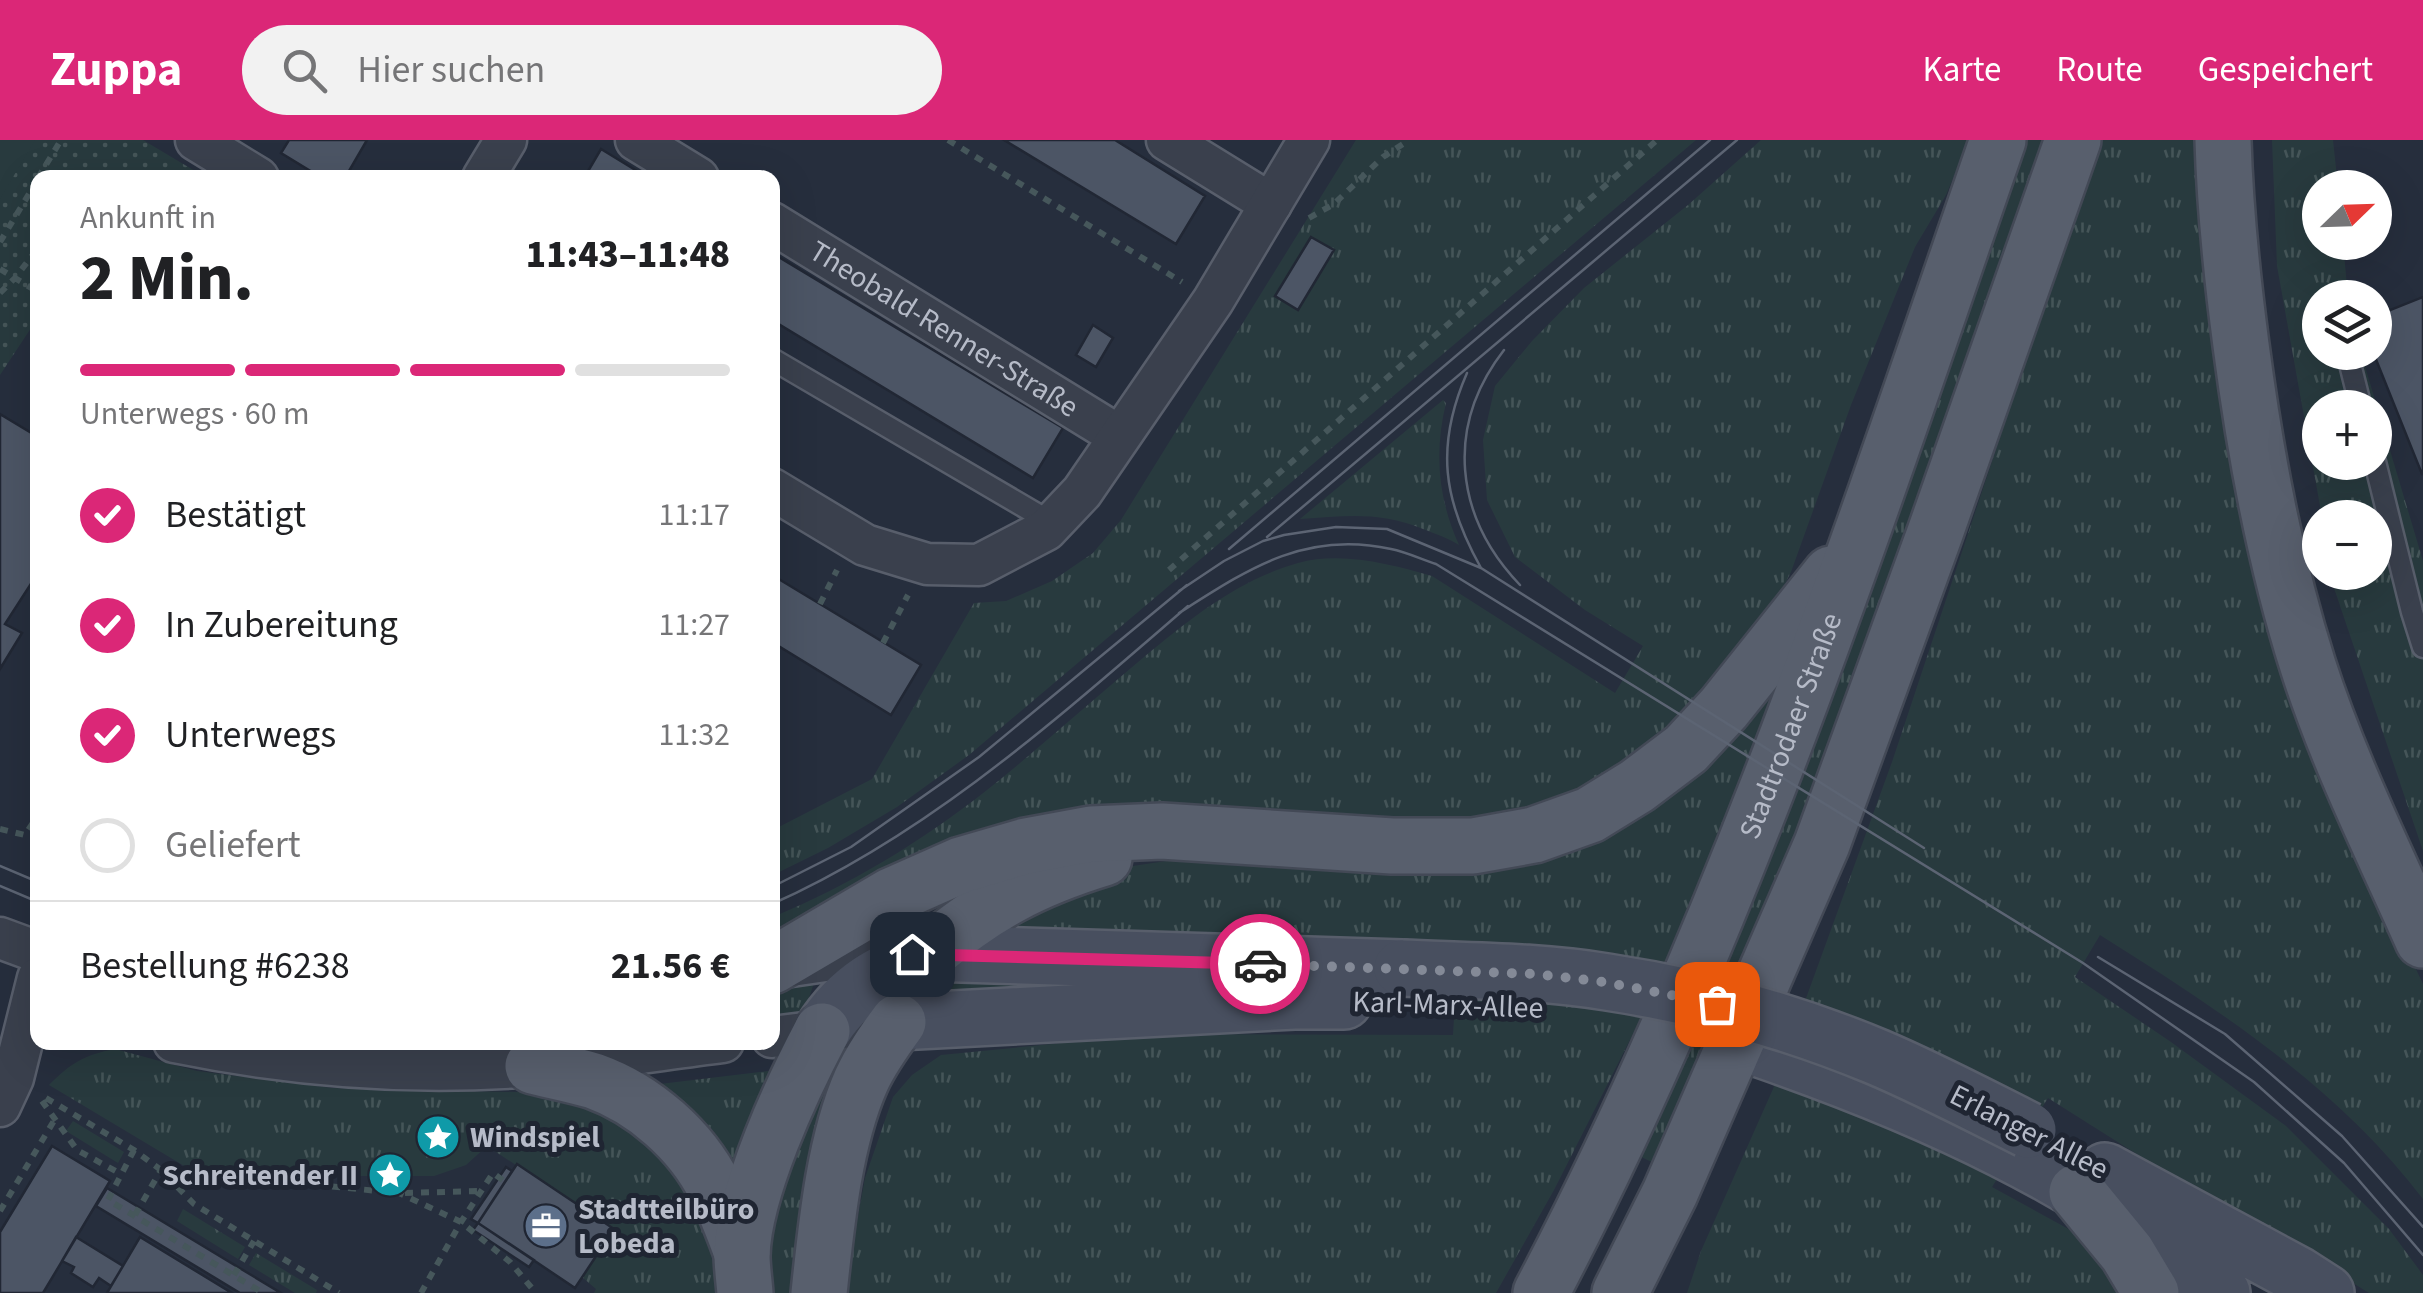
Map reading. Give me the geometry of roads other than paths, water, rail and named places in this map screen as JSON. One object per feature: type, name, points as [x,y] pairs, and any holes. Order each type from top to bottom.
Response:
[{"type":"main road","name":"Stadtrodaer Straße","points":[[1541,1293],[1572,1236],[1675,1014],[1761,806],[1998,140]]},
{"type":"main road","points":[[1620,1293],[1670,1193],[1822,844],[2073,140]]},
{"type":"main road","points":[[2222,140],[2224,204],[2249,408],[2275,544],[2308,666],[2340,750],[2423,940]]},
{"type":"main road","points":[[780,962],[891,896],[961,865],[1026,846],[1092,834],[1162,830],[1392,846],[1472,846],[1534,835],[1590,815],[1637,786],[1686,748],[1724,708],[1858,540]]},
{"type":"main road","points":[[743,1273],[751,1204],[794,1090],[797,1034],[835,1011],[867,982],[930,953],[982,912],[1052,875],[1103,858],[1240,836]]},
{"type":"main road","name":"Karl-Marx-Allee","points":[[930,953],[1401,984],[1611,1016],[1760,1049]]},
{"type":"main road","name":"Karl-Marx-Allee","points":[[898,1022],[1294,1001],[1401,984],[1535,974],[1604,982],[1717,1004]]},
{"type":"main road","name":"Erlanger Allee","points":[[1717,1004],[1878,1058],[2019,1142],[2298,1275],[2326,1293]]},
{"type":"main road","points":[[819,1293],[832,1193],[852,1104],[867,1068],[898,1022]]},
{"type":"main road","name":"Erlanger Allee","points":[[1760,1049],[2019,1142],[2077,1192],[2161,1246],[2222,1293]]},
{"type":"main road","points":[[533,1066],[593,1081],[628,1097],[662,1121],[714,1185],[743,1273]]},
{"type":"main road","points":[[2077,1192],[2127,1252],[2151,1293]]},
{"type":"main road","points":[[1642,1293],[1670,1193]]},
{"type":"street","points":[[196,140],[245,170]]},
{"type":"street","points":[[488,170],[506,140]]},
{"type":"street","points":[[636,140],[685,170]]},
{"type":"street","points":[[1167,140],[1269,208]]},
{"type":"street","points":[[780,494],[865,545],[927,564],[979,565],[1046,530],[1082,492],[1213,301],[1310,140]]},
{"type":"street","name":"Theobald-Renner-Straße","points":[[780,228],[1119,436]]},
{"type":"street","points":[[0,938],[30,949]]},
{"type":"street","name":"Karl-Marx-Allee","points":[[780,966],[930,953]]},
{"type":"street","points":[[0,1106],[13,1078],[27,994]]},
{"type":"street","name":"Karl-Marx-Allee","points":[[797,1034],[898,1022]]},
{"type":"street","points":[[218,1050],[336,1067],[439,1069],[533,1066],[660,1050]]},
{"type":"lane","points":[[780,363],[1052,523]]},
{"type":"lane","points":[[2379,480],[2423,647]]},
{"type":"tram line","points":[[1229,549],[1710,140]]},
{"type":"tram line","points":[[1267,537],[1737,140]]},
{"type":"tram line","points":[[1504,350],[1472,409],[1465,470],[1481,530],[1520,585]]},
{"type":"tram line","points":[[1467,373],[1450,425],[1448,472],[1458,519],[1481,568]]},
{"type":"tram line","points":[[1179,591],[1263,541],[1336,527],[1387,529],[1481,568],[1924,848]]},
{"type":"tram line","points":[[1179,613],[1254,568],[1304,549],[1360,544],[1397,550],[1436,564],[2083,963],[2254,1082],[2344,1163],[2423,1255]]},
{"type":"tram line","points":[[780,883],[851,847],[979,757],[1187,585]]},
{"type":"tram line","points":[[780,900],[830,876],[939,808],[1041,731],[1188,606]]},
{"type":"tram line","points":[[0,866],[30,879]]},
{"type":"tram line","points":[[0,886],[30,899]]},
{"type":"tram line","points":[[2098,957],[2225,1034],[2342,1136],[2423,1227]]},
{"type":"place","name":"Windspiel","points":[[438,1137]]},
{"type":"place","name":"Schreitender II","points":[[390,1175]]},
{"type":"place","name":"Stadtteilbüro Lobeda","points":[[546,1226]]}]
